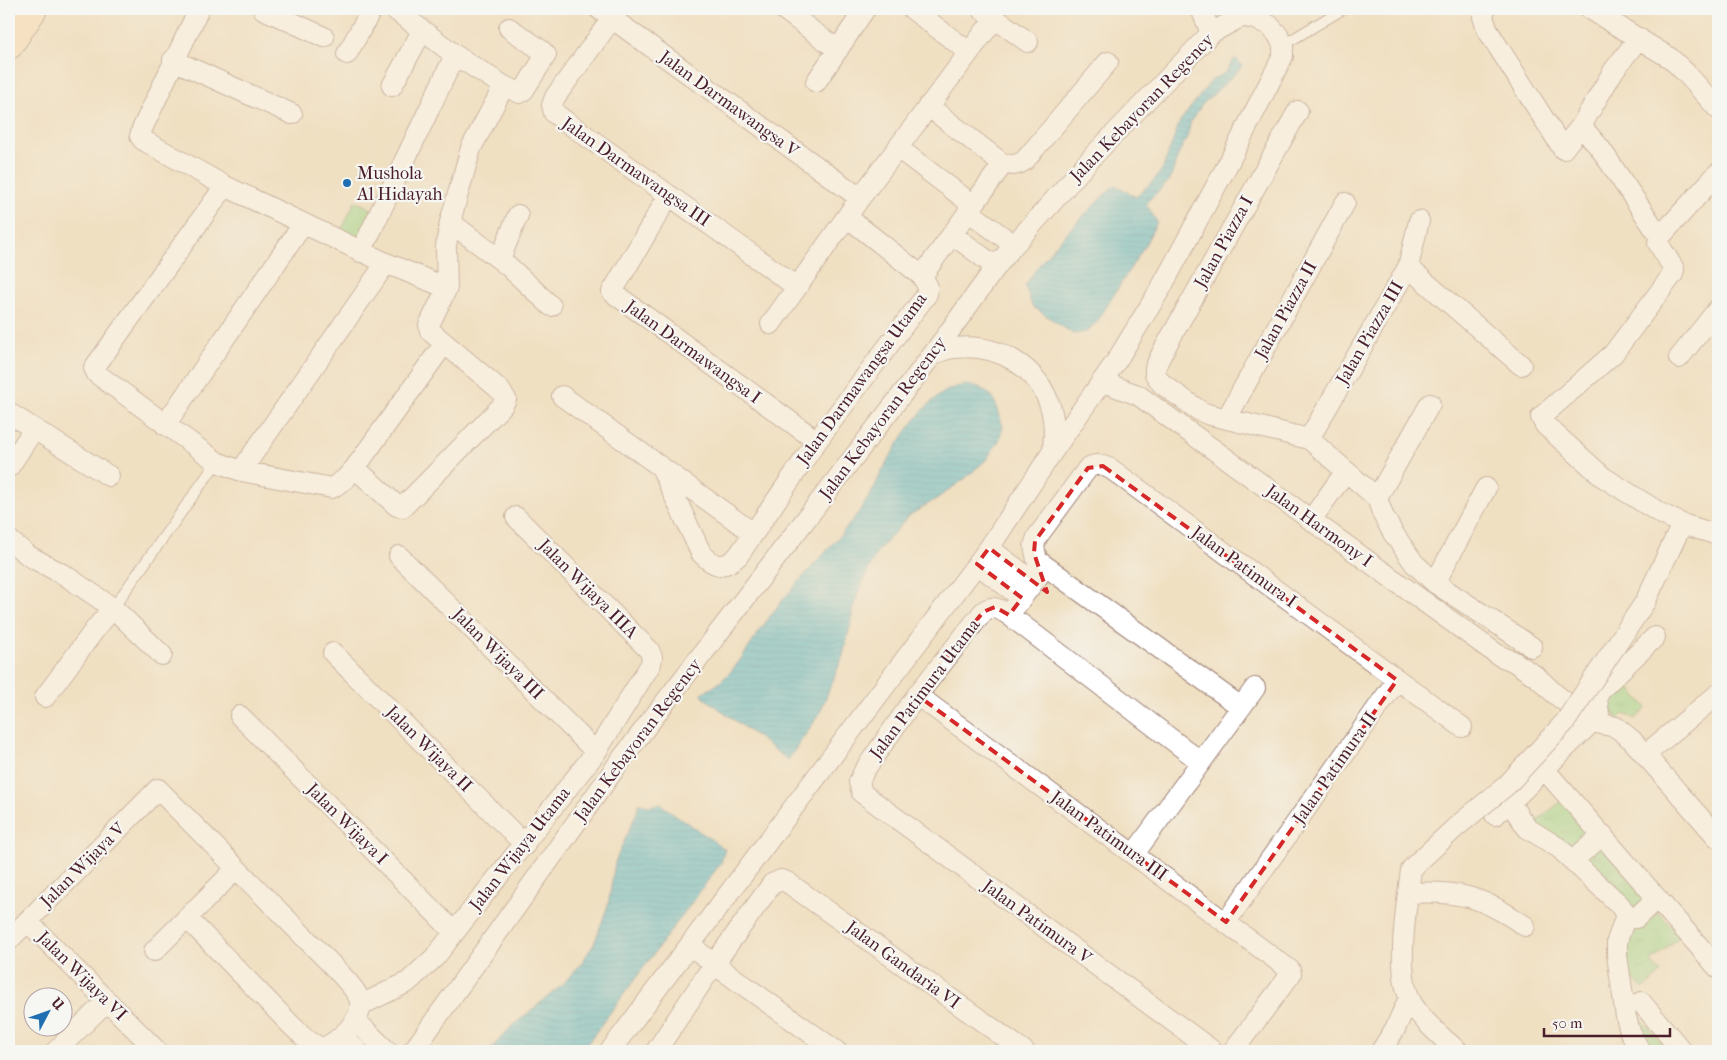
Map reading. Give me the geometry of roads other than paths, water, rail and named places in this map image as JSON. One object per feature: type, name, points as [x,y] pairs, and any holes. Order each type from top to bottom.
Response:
[{"type":"main road","points":[[9,45],[33,9]]},
{"type":"street","points":[[199,9],[173,60],[140,136],[148,144],[225,186],[361,252],[447,288]]},
{"type":"street","points":[[263,9],[324,37]]},
{"type":"street","points":[[347,54],[372,9]]},
{"type":"street","points":[[394,9],[422,31],[504,86],[516,92],[522,92],[546,55],[542,50],[509,28]]},
{"type":"street","points":[[783,9],[838,50]]},
{"type":"street","points":[[816,82],[865,9]]},
{"type":"street","points":[[912,9],[969,52]]},
{"type":"street","points":[[1202,9],[1216,23]]},
{"type":"street","points":[[1485,9],[1482,17],[1488,31],[1563,149],[1581,126],[1614,70],[1639,38]]},
{"type":"street","points":[[1590,9],[1670,58],[1686,72],[1718,108]]},
{"type":"street","name":"Jalan Darmawangsa III","points":[[610,12],[555,97],[552,105],[554,113],[797,287]]},
{"type":"street","name":"Jalan Darmawangsa V","points":[[610,12],[860,198]]},
{"type":"street","points":[[771,324],[860,198],[969,52],[989,14],[1028,42]]},
{"type":"street","name":"Jalan Kebayoran Regency","points":[[413,1051],[623,757],[933,354],[1014,245],[1216,23],[1244,17],[1255,19],[1269,25],[1278,35],[1283,45]]},
{"type":"street","points":[[392,86],[422,31]]},
{"type":"street","points":[[610,1051],[983,556],[1117,360],[1161,288],[1229,162],[1283,56],[1283,45]]},
{"type":"street","points":[[361,252],[455,54]]},
{"type":"street","points":[[173,60],[292,114]]},
{"type":"street","points":[[928,106],[1003,164],[1020,164],[1108,62]]},
{"type":"street","points":[[355,468],[397,506],[403,507],[504,403],[505,397],[499,389],[444,344],[428,328],[447,288],[446,246],[450,222],[471,148],[504,86]]},
{"type":"street","name":"Jalan Piazza I","points":[[1227,418],[1200,411],[1162,384],[1155,374],[1155,368],[1298,111]]},
{"type":"street","points":[[1581,126],[1600,148],[1660,237]]},
{"type":"street","points":[[898,148],[1014,245]]},
{"type":"street","name":"Jalan Darmawangsa Utama","points":[[661,467],[701,553],[708,560],[721,566],[728,564],[738,556],[817,441],[927,294],[928,287],[922,276],[1003,164]]},
{"type":"street","points":[[1718,173],[1660,237],[1658,243],[1674,269],[1673,274],[1613,354],[1541,417],[1545,425],[1603,478],[1660,513],[1682,524],[1718,535]]},
{"type":"street","points":[[225,186],[94,368],[97,374],[165,425],[217,462],[241,470],[332,488],[341,483],[355,468],[444,344]]},
{"type":"street","name":"Jalan Darmawangsa I","points":[[669,195],[612,292],[817,441]]},
{"type":"street","name":"Jalan Piazza II","points":[[1227,418],[1345,203]]},
{"type":"street","points":[[500,259],[518,215]]},
{"type":"street","points":[[847,217],[922,276]]},
{"type":"street","points":[[450,222],[500,259],[551,306]]},
{"type":"street","name":"Jalan Piazza III","points":[[1309,439],[1408,267],[1419,222]]},
{"type":"street","points":[[165,425],[303,224]]},
{"type":"street","points":[[952,234],[996,267]]},
{"type":"street","points":[[241,470],[386,263]]},
{"type":"street","points":[[1408,267],[1521,365]]},
{"type":"street","points":[[1679,358],[1718,309]]},
{"type":"street","points":[[933,354],[953,348],[974,347],[995,351],[1014,360],[1030,373],[1043,390],[1051,409],[1055,430],[1053,451]]},
{"type":"street","name":"Jalan Harmony I","points":[[1117,360],[1138,395]]},
{"type":"street","name":"Jalan Harmony I","points":[[1102,382],[1138,395],[1500,656],[1508,669],[1519,680],[1537,692],[1555,694],[1592,722],[1616,728],[1646,754],[1718,838]]},
{"type":"street","points":[[562,396],[753,533]]},
{"type":"street","points":[[1377,498],[1430,404]]},
{"type":"street","points":[[9,413],[109,476]]},
{"type":"street","points":[[1227,418],[1309,439],[1377,498],[1383,515],[1393,533],[1414,563],[1435,583],[1532,647]]},
{"type":"street","points":[[9,466],[34,429]]},
{"type":"street","name":"Jalan Patimura I","points":[[1040,574],[1034,553],[1035,541],[1088,468],[1097,464],[1110,469],[1397,680]]},
{"type":"street","points":[[1311,520],[1346,471]]},
{"type":"street","points":[[1435,583],[1486,488]]},
{"type":"street","name":"Jalan Wijaya IIIA","points":[[516,517],[649,650],[652,656],[651,664]]},
{"type":"street","points":[[1458,1051],[1446,1042],[1409,998],[1402,955],[1411,870],[1456,827],[1507,786],[1565,722],[1644,602],[1682,524]]},
{"type":"street","points":[[9,540],[29,556],[66,576],[113,608],[162,655]]},
{"type":"street","name":"Jalan Wijaya III","points":[[399,556],[596,752]]},
{"type":"street","points":[[983,556],[1040,574],[1241,707]]},
{"type":"street","points":[[983,556],[1022,598]]},
{"type":"street","points":[[1008,615],[1040,574]]},
{"type":"street","name":"Jalan Patimura Utama","points":[[862,793],[859,782],[864,772],[917,695],[983,612],[988,608],[995,607],[1201,762]]},
{"type":"street","points":[[45,697],[113,608]]},
{"type":"street","points":[[1640,1051],[1630,1032],[1621,984],[1617,941],[1626,915],[1620,904],[1559,848],[1527,828],[1502,809],[1592,722],[1599,714],[1597,699],[1599,691],[1655,637]]},
{"type":"street","name":"Jalan Wijaya II","points":[[333,653],[525,845]]},
{"type":"street","name":"Jalan Wijaya Utama","points":[[187,918],[291,1026],[322,1050],[342,1036],[358,1013],[408,982],[436,957],[596,752],[651,664]]},
{"type":"street","points":[[1397,680],[1462,727]]},
{"type":"street","name":"Jalan Patimura II","points":[[1226,922],[1397,680]]},
{"type":"street","points":[[1134,854],[1255,688]]},
{"type":"street","name":"Jalan Patimura III","points":[[917,695],[1290,970],[1291,974],[1233,1051]]},
{"type":"street","points":[[1646,754],[1715,703]]},
{"type":"street","name":"Jalan Wijaya I","points":[[240,716],[454,932]]},
{"type":"street","points":[[1544,769],[1718,968]]},
{"type":"street","name":"Jalan Wijaya V","points":[[9,940],[158,789],[236,869]]},
{"type":"street","name":"Jalan Patimura V","points":[[862,793],[1213,1051]]},
{"type":"street","points":[[1579,855],[1603,836]]},
{"type":"street","points":[[154,951],[236,869],[353,988],[358,996],[358,1013],[387,1051]]},
{"type":"street","name":"Jalan Gandaria VI","points":[[714,964],[772,884],[780,880],[787,882],[1024,1051]]},
{"type":"street","points":[[1408,893],[1437,891],[1463,895],[1490,904],[1525,926]]},
{"type":"street","points":[[1636,918],[1658,898]]},
{"type":"street","name":"Jalan Wijaya VI","points":[[27,921],[157,1051]]},
{"type":"street","points":[[690,945],[836,1051]]},
{"type":"street","points":[[656,1051],[714,964]]},
{"type":"street","points":[[1381,1051],[1395,1029],[1409,998]]},
{"type":"street","points":[[56,1051],[107,1001]]},
{"type":"street","points":[[1641,1002],[1682,1051]]},
{"type":"street","points":[[342,1036],[358,1051]]},
{"type":"lane","points":[[1283,45],[1343,9]]},
{"type":"lane","points":[[113,608],[217,462]]},
{"type":"water","points":[[1235,58],[1242,65],[1240,69],[1202,105],[1191,121],[1187,138],[1179,153],[1170,180],[1146,203],[1157,222],[1145,245],[1097,322],[1087,332],[1073,334],[1032,306],[1025,286],[1043,260],[1115,185],[1136,197],[1154,180],[1163,168],[1180,121],[1211,81],[1226,72]]},
{"type":"water","points":[[964,385],[979,387],[992,396],[1003,427],[999,441],[986,460],[966,478],[910,515],[877,552],[852,611],[852,619],[843,656],[819,715],[788,760],[703,697],[702,693],[717,684],[729,673],[767,620],[847,527],[869,497],[905,433],[926,407],[938,396]]},
{"type":"water","points":[[639,803],[649,806],[660,804],[725,849],[721,863],[582,1051],[489,1051],[510,1028],[563,984],[579,966],[594,944],[608,905],[615,862],[637,812]]},
{"type":"place","name":"Mushola Al Hidayah","points":[[347,183]]}]
